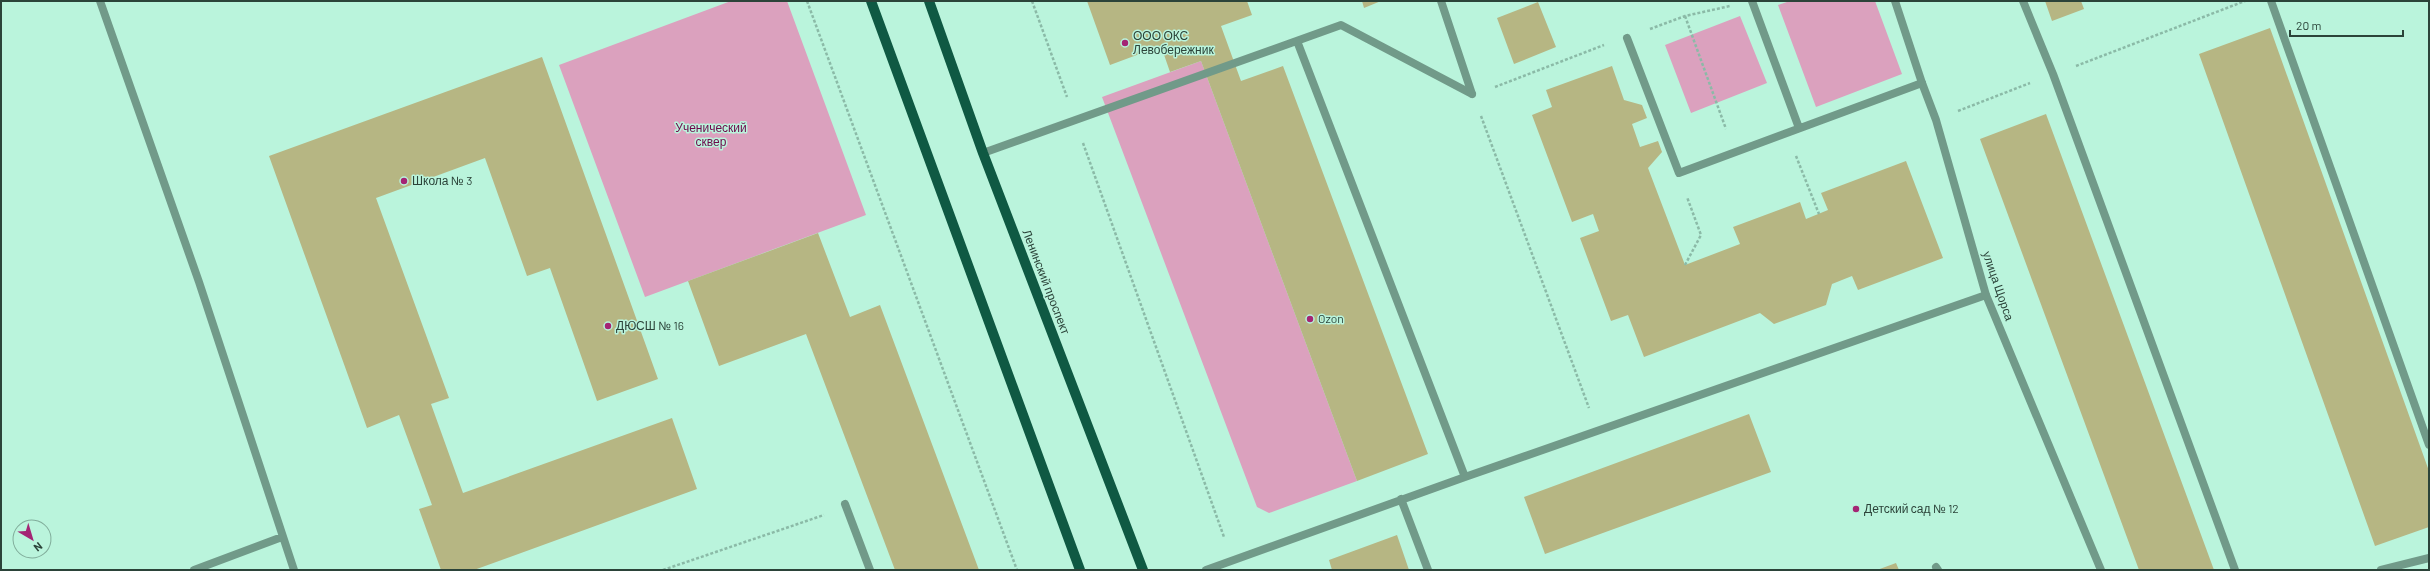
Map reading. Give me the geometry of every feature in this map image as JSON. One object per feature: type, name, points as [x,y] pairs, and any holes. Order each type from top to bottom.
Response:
[{"type":"main road","points":[[871,1],[1080,570]]},
{"type":"main road","name":"Ленинский проспект","points":[[929,1],[983,153],[1143,570]]},
{"type":"street","points":[[100,1],[199,282],[294,570]]},
{"type":"street","points":[[1441,1],[1472,94]]},
{"type":"street","points":[[1752,1],[1799,128]]},
{"type":"street","name":"улица Щорса","points":[[1895,1],[1936,120],[1986,295],[2102,570]]},
{"type":"street","points":[[2023,1],[2053,74],[2235,570]]},
{"type":"street","points":[[2271,1],[2429,445]]},
{"type":"street","points":[[983,153],[1341,25],[1472,94]]},
{"type":"street","points":[[1626,38],[1679,174],[1734,152],[1922,83]]},
{"type":"street","points":[[1297,41],[1465,477]]},
{"type":"street","points":[[1206,570],[1402,499],[1986,295]]},
{"type":"street","points":[[1402,499],[1428,570]]},
{"type":"street","points":[[845,504],[870,570]]},
{"type":"street","points":[[194,570],[282,537]]},
{"type":"street","points":[[2381,570],[2429,558]]},
{"type":"path","points":[[807,1],[1017,570]]},
{"type":"path","points":[[1032,1],[1232,560]]},
{"type":"path","points":[[1936,120],[2245,1]]},
{"type":"path","points":[[1684,16],[1734,152]]},
{"type":"path","points":[[1472,94],[1598,430]]},
{"type":"path","points":[[1788,133],[1819,214]]},
{"type":"path","points":[[1679,174],[1701,235],[1684,265]]},
{"type":"path","points":[[663,570],[827,513]]},
{"type":"green space","name":"Ученический сквер","points":[[731,1],[787,1],[866,215],[645,297],[559,65]]},
{"type":"green space","points":[[1790,1],[1875,1],[1902,74],[1816,107],[1778,5]]},
{"type":"green space","points":[[1740,16],[1767,83],[1691,113],[1665,45]]},
{"type":"green space","points":[[1201,61],[1357,481],[1269,513],[1257,507],[1102,97]]},
{"type":"building","points":[[1087,1],[1247,1],[1252,15],[1221,26],[1241,81],[1283,66],[1428,454],[1357,481],[1201,61],[1170,72],[1161,46],[1110,65]]},
{"type":"building","points":[[1362,1],[1381,1],[1364,8]]},
{"type":"building","points":[[2045,1],[2081,1],[2084,9],[2052,21]]},
{"type":"building","points":[[1538,2],[1556,47],[1514,64],[1497,18]]},
{"type":"building","points":[[2270,28],[2429,471],[2429,527],[2375,546],[2199,54]]},
{"type":"building","points":[[542,57],[658,379],[597,401],[550,268],[527,276],[485,158],[376,198],[449,398],[431,404],[463,493],[672,418],[697,489],[474,570],[441,570],[419,509],[432,505],[399,415],[367,428],[269,156]]},
{"type":"building","points":[[1612,66],[1624,100],[1642,105],[1647,118],[1632,124],[1640,147],[1658,141],[1662,152],[1648,168],[1685,265],[1740,244],[1733,227],[1800,202],[1806,219],[1828,210],[1821,193],[1906,161],[1943,258],[1858,290],[1852,276],[1832,284],[1826,305],[1774,324],[1760,313],[1644,357],[1628,315],[1611,321],[1580,238],[1599,231],[1593,214],[1572,222],[1532,115],[1552,107],[1546,90]]},
{"type":"building","points":[[2046,114],[2214,570],[2139,570],[1980,139]]},
{"type":"building","points":[[818,233],[850,317],[880,305],[979,570],[895,570],[806,334],[719,366],[688,281]]},
{"type":"building","points":[[1749,414],[1771,472],[1545,554],[1524,497]]},
{"type":"building","points":[[1397,535],[1409,570],[1332,570],[1329,560]]},
{"type":"building","points":[[1896,563],[1899,570],[1877,570]]},
{"type":"place","name":"ООО ОКС Левобережник","points":[[1125,43]]},
{"type":"place","name":"Школа № 3","points":[[404,181]]},
{"type":"place","name":"Ozon","points":[[1310,319]]},
{"type":"place","name":"ДЮСШ № 16","points":[[608,326]]},
{"type":"place","name":"Детский сад № 12","points":[[1856,509]]}]
